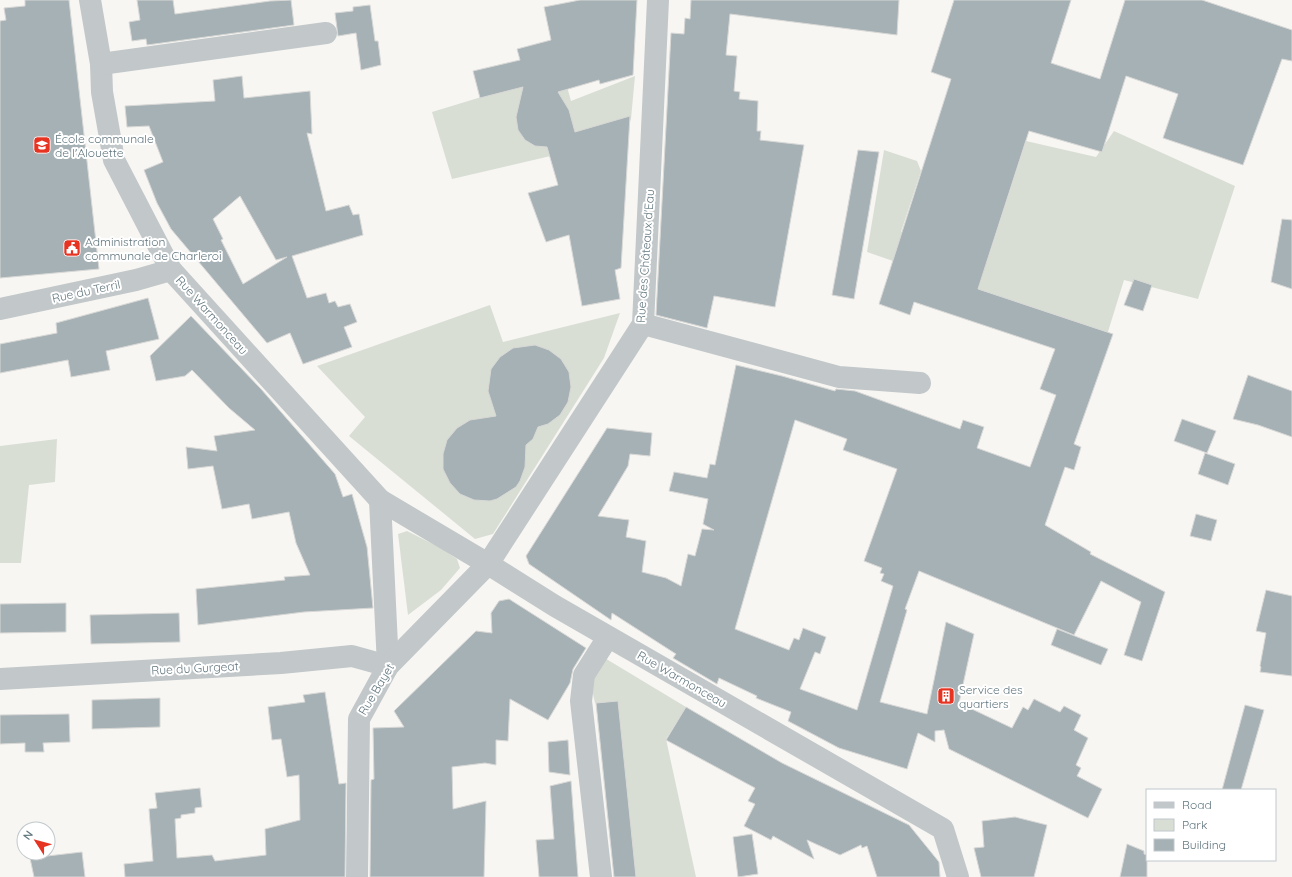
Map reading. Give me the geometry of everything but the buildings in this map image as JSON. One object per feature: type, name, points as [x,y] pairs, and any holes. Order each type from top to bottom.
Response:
[{"type":"street","name":"Rue Warmonceau","points":[[90,0],[101,64],[102,92],[114,160],[171,270],[380,500],[608,637],[943,829],[958,877]]},
{"type":"street","name":"Rue des Châteaux d'Eau","points":[[488,564],[643,324],[658,0]]},
{"type":"street","points":[[101,64],[326,33]]},
{"type":"street","name":"Rue du Terril","points":[[0,309],[136,280],[171,270]]},
{"type":"street","points":[[643,324],[839,378],[920,383]]},
{"type":"street","points":[[380,500],[388,666]]},
{"type":"street","name":"Rue Bayet","points":[[357,877],[359,719],[388,666],[488,564]]},
{"type":"street","points":[[601,877],[581,701],[584,675],[608,637]]},
{"type":"street","name":"Rue du Gurgeat","points":[[0,679],[281,663],[352,656],[388,666]]},
{"type":"green space","points":[[563,72],[571,101],[635,76],[631,119],[623,139],[452,179],[432,112]]},
{"type":"green space","points":[[1114,131],[1235,186],[1198,299],[1124,280],[1107,335],[867,252],[884,150],[917,161],[921,171],[901,232],[987,262],[1026,141],[1096,157]]},
{"type":"green space","points":[[490,305],[503,342],[620,313],[604,358],[493,534],[475,539],[349,436],[365,417],[317,366]]},
{"type":"green space","points":[[57,439],[55,482],[29,485],[21,563],[0,563],[0,446]]},
{"type":"green space","points":[[407,531],[439,547],[457,559],[460,568],[441,590],[408,615],[398,534]]},
{"type":"green space","points":[[603,657],[686,707],[666,739],[696,877],[636,877],[618,701],[595,703],[591,685]]},
{"type":"place","name":"École communale de l'Alouette","points":[[42,145]]},
{"type":"place","name":"Administration communale de Charleroi","points":[[72,248]]},
{"type":"place","name":"Service des quartiers","points":[[946,696]]}]
